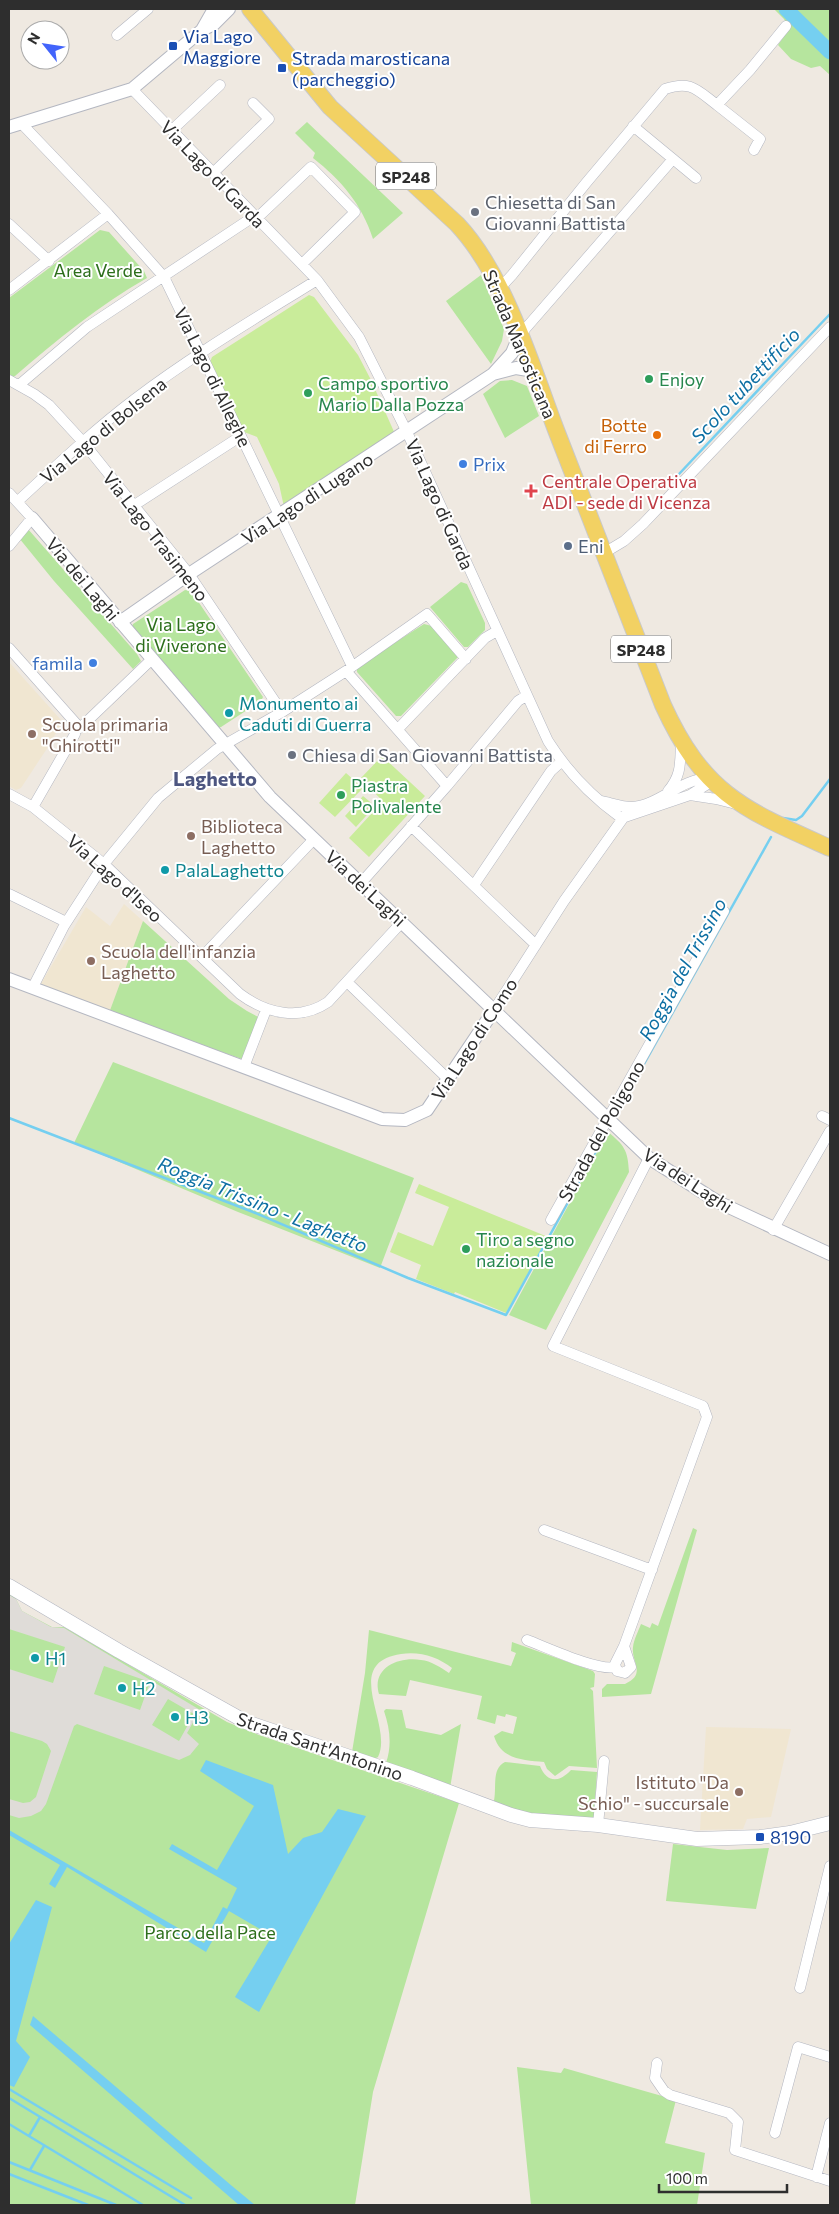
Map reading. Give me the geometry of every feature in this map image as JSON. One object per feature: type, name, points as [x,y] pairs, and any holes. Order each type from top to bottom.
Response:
[{"type":"main road","name":"Strada Marosticana","points":[[250,9],[330,107],[469,237],[500,288],[534,370],[664,705],[682,742],[695,763],[709,778],[742,806],[830,848]]},
{"type":"main road","name":"Strada Sant'Antonino","points":[[9,1586],[177,1684],[232,1715],[258,1727],[412,1778],[511,1815],[530,1820],[598,1825],[697,1839],[722,1839],[790,1833],[830,1823]]},
{"type":"street","points":[[117,35],[148,9]]},
{"type":"street","points":[[202,30],[214,9]]},
{"type":"street","points":[[9,127],[132,90],[145,81],[202,30],[214,24],[229,9]]},
{"type":"street","points":[[717,106],[786,26]]},
{"type":"street","points":[[500,288],[665,89],[679,84],[691,86],[760,139],[754,150]]},
{"type":"street","points":[[172,130],[220,85]]},
{"type":"street","name":"Via Lago di Garda","points":[[132,90],[254,218],[302,264],[359,337],[407,432],[548,741],[561,762],[575,779],[620,817],[625,817]]},
{"type":"street","points":[[213,173],[269,119],[253,103]]},
{"type":"street","name":"Via Lago di Alleghe","points":[[22,123],[108,214],[164,277],[280,515],[349,669],[447,786]]},
{"type":"street","points":[[633,126],[696,178]]},
{"type":"street","points":[[519,336],[673,160]]},
{"type":"street","points":[[19,385],[87,327],[254,218],[311,167],[355,212],[302,264]]},
{"type":"street","points":[[9,290],[108,214]]},
{"type":"street","points":[[9,224],[49,261]]},
{"type":"street","name":"Via Lago di Bolsena","points":[[18,501],[82,442],[135,399],[201,353],[316,280]]},
{"type":"street","points":[[604,553],[624,541],[643,524],[830,327]]},
{"type":"street","name":"Via Lago di Lugano","points":[[120,622],[189,574],[493,374],[512,354],[519,336]]},
{"type":"street","name":"Via Lago di Lugano","points":[[493,374],[516,368],[534,370]]},
{"type":"street","name":"Via Lago Trasimeno","points":[[9,380],[49,405],[82,442],[189,574],[282,712]]},
{"type":"street","points":[[133,506],[241,436]]},
{"type":"street","name":"Via dei Laghi","points":[[9,493],[18,501],[151,660],[270,797],[649,1158],[718,1202],[773,1230],[830,1254]]},
{"type":"street","points":[[9,546],[32,518]]},
{"type":"street","points":[[33,987],[66,922],[104,864],[158,798],[224,744],[282,712],[349,669],[427,614],[466,659]]},
{"type":"street","points":[[398,729],[485,638],[497,631]]},
{"type":"street","points":[[9,648],[77,731]]},
{"type":"street","points":[[33,807],[77,731],[151,660]]},
{"type":"street","points":[[361,883],[447,786],[518,701],[526,696]]},
{"type":"street","points":[[668,792],[677,781],[682,742]]},
{"type":"street","points":[[474,885],[551,771],[561,762]]},
{"type":"street","points":[[625,806],[625,817],[690,795],[706,785],[709,778]]},
{"type":"street","name":"Via Lago di Garda","points":[[601,801],[625,806],[645,805],[668,792],[699,779],[709,778]]},
{"type":"street","name":"Via Lago d'Iseo","points":[[9,794],[33,807],[104,864],[240,994],[266,1010],[291,1014],[316,1010],[328,1002],[402,922]]},
{"type":"street","points":[[690,795],[742,806]]},
{"type":"street","name":"Via Lago di Como","points":[[9,979],[382,1119],[405,1120],[427,1110],[449,1080],[564,900],[625,817]]},
{"type":"street","points":[[411,826],[536,945]]},
{"type":"street","points":[[202,957],[314,839]]},
{"type":"street","points":[[9,894],[66,922]]},
{"type":"street","name":"Strada del Poligono","points":[[551,1220],[724,911]]},
{"type":"street","points":[[347,982],[449,1080]]},
{"type":"street","points":[[244,1066],[266,1010]]},
{"type":"street","points":[[773,1230],[830,1133]]},
{"type":"street","points":[[615,1668],[707,1417],[703,1406],[553,1346],[649,1158]]},
{"type":"street","points":[[544,1530],[652,1570]]},
{"type":"street","points":[[527,1640],[593,1665],[609,1669],[615,1668],[621,1673],[625,1673],[631,1667],[624,1646]]},
{"type":"street","points":[[598,1825],[604,1761]]},
{"type":"street","points":[[800,1988],[830,1866]]},
{"type":"street","points":[[775,2133],[798,2047],[830,2057]]},
{"type":"street","points":[[658,2063],[655,2078],[664,2091],[680,2099],[729,2113],[738,2122],[735,2150],[830,2181]]},
{"type":"street","points":[[816,2177],[830,2123]]},
{"type":"shaded area","name":"Scuola primaria \"Ghirotti\"","points":[[9,662],[61,720],[60,726],[48,747],[21,788],[16,790],[9,786]]},
{"type":"shaded area","name":"Scuola dell'infanzia Laghetto","points":[[124,904],[143,921],[109,1013],[39,987],[86,907],[110,926]]},
{"type":"shaded area","points":[[9,1595],[16,1599],[22,1611],[51,1627],[64,1628],[200,1710],[187,1733],[199,1744],[190,1755],[179,1760],[77,1724],[74,1726],[46,1804],[41,1811],[31,1816],[19,1818],[9,1815],[9,1799],[23,1803],[30,1802],[36,1797],[51,1751],[47,1744],[42,1741],[9,1731],[9,1669],[53,1683],[65,1647],[9,1629]],"holes":[[[104,1666],[150,1682],[140,1710],[94,1694]],[[168,1699],[194,1714],[179,1741],[152,1725]]]},
{"type":"shaded area","name":"Istituto \"Da Schio\" - succursale","points":[[706,1727],[791,1729],[771,1817],[747,1819],[743,1829],[700,1830]]},
{"type":"green space","points":[[774,9],[830,9],[830,75],[820,66],[811,68],[791,59],[778,45],[789,29],[784,19]]},
{"type":"green space","points":[[307,122],[403,213],[373,239],[357,204],[333,175],[313,158],[315,153],[295,133]]},
{"type":"green space","name":"Area Verde","points":[[100,230],[109,232],[144,271],[147,278],[95,311],[9,379],[9,298]]},
{"type":"green space","points":[[481,275],[504,329],[502,341],[491,364],[446,301]]},
{"type":"green space","points":[[309,295],[314,297],[358,355],[395,434],[284,507],[279,484],[257,437],[244,432],[210,362],[212,357]]},
{"type":"green space","points":[[512,380],[527,386],[539,416],[505,438],[483,394],[500,381]]},
{"type":"green space","points":[[28,529],[137,654],[141,661],[133,669],[54,581],[19,538]]},
{"type":"green space","points":[[461,582],[467,584],[485,623],[485,630],[468,647],[464,647],[430,607]]},
{"type":"green space","name":"Via Lago di Viverone","points":[[185,590],[191,591],[263,697],[261,701],[218,728],[132,628],[133,624]]},
{"type":"green space","points":[[424,624],[432,626],[458,657],[401,716],[396,716],[357,672],[357,667]]},
{"type":"green space","points":[[382,756],[425,796],[369,857],[349,838],[383,801],[360,779]]},
{"type":"green space","name":"Piastra Polivalente","points":[[346,773],[363,788],[335,817],[319,803]]},
{"type":"green space","points":[[363,796],[375,806],[356,827],[345,816]]},
{"type":"green space","points":[[143,921],[229,999],[260,1018],[242,1059],[109,1013]]},
{"type":"green space","points":[[113,1062],[414,1178],[380,1268],[238,1212],[74,1143]]},
{"type":"green space","points":[[608,1132],[624,1149],[628,1158],[629,1172],[546,1330],[509,1315]]},
{"type":"green space","name":"Tiro a segno nazionale","points":[[419,1184],[548,1237],[506,1313],[455,1292],[454,1294],[416,1279],[421,1265],[390,1252],[398,1232],[433,1246],[449,1207],[415,1193]]},
{"type":"green space","points":[[693,1528],[697,1530],[651,1694],[602,1697],[602,1689],[607,1684],[625,1684],[635,1676],[637,1672],[633,1652],[634,1641],[641,1624],[650,1628],[652,1623],[658,1626]]},
{"type":"green space","name":"Parco della Pace","points":[[9,1591],[14,1595],[22,1611],[52,1627],[64,1627],[227,1722],[259,1735],[459,1803],[373,2092],[355,2205],[9,2205]]},
{"type":"green space","points":[[369,1630],[511,1666],[516,1653],[511,1651],[512,1642],[593,1671],[595,1674],[594,1687],[590,1688],[593,1691],[597,1768],[569,1766],[555,1776],[547,1769],[544,1762],[521,1759],[508,1754],[497,1744],[494,1736],[502,1731],[513,1734],[517,1717],[506,1714],[505,1717],[497,1715],[495,1724],[477,1719],[482,1696],[410,1680],[406,1696],[379,1694],[379,1677],[383,1671],[396,1662],[413,1659],[425,1661],[449,1673],[452,1668],[435,1658],[415,1653],[401,1654],[383,1660],[374,1669],[371,1682],[381,1744],[378,1757],[374,1759],[352,1752],[365,1673]]},
{"type":"green space","points":[[386,1709],[402,1710],[406,1728],[441,1735],[461,1724],[450,1788],[386,1763],[390,1743],[388,1724],[384,1711]]},
{"type":"green space","points":[[505,1762],[540,1766],[546,1776],[554,1779],[562,1777],[571,1770],[597,1772],[594,1818],[532,1814],[493,1804],[496,1775],[500,1765]]},
{"type":"green space","points":[[673,1844],[727,1850],[769,1848],[756,1909],[666,1901]]},
{"type":"green space","points":[[517,2067],[561,2073],[564,2068],[676,2100],[665,2143],[705,2153],[697,2205],[531,2205]]},
{"type":"water","points":[[206,1760],[273,1785],[288,1854],[303,1838],[322,1832],[338,1809],[366,1816],[259,2012],[235,1997],[272,1936],[229,1911],[206,1952],[67,1867],[55,1888],[49,1884],[60,1865],[9,1835],[9,1830],[204,1943],[223,1907],[227,1909],[237,1888],[169,1849],[172,1844],[217,1870],[254,1806],[200,1771]]},
{"type":"water","points":[[36,1900],[52,1907],[16,2041],[30,2057],[14,2087],[9,2085],[9,1944]]},
{"type":"water","points":[[33,2016],[255,2205],[239,2205],[30,2025]]},
{"type":"waterway","points":[[786,9],[830,52]]},
{"type":"waterway","name":"Scolo tubettificio","points":[[679,474],[830,314]]},
{"type":"waterway","name":"Roggia del Trissino","points":[[783,818],[796,820],[802,816],[830,779]]},
{"type":"waterway","name":"Roggia del Trissino","points":[[616,1114],[771,837]]},
{"type":"waterway","name":"Roggia Trissino - Laghetto","points":[[9,1118],[253,1212],[408,1278],[506,1315],[606,1133]]},
{"type":"waterway","points":[[9,2089],[191,2198]]},
{"type":"waterway","points":[[9,2098],[185,2205]]},
{"type":"waterway","points":[[29,2136],[40,2117]]},
{"type":"waterway","points":[[9,2124],[143,2205]]},
{"type":"waterway","points":[[30,2170],[44,2146]]},
{"type":"waterway","points":[[9,2162],[116,2205]]},
{"type":"waterway","points":[[9,2174],[88,2205]]},
{"type":"place","name":"Via Lago Maggiore","points":[[173,46]]},
{"type":"place","name":"Strada marosticana (parcheggio)","points":[[282,68]]},
{"type":"place","name":"Chiesetta di San Giovanni Battista","points":[[475,212]]},
{"type":"place","name":"Enjoy","points":[[649,379]]},
{"type":"place","name":"Campo sportivo Mario Dalla Pozza","points":[[308,393]]},
{"type":"place","name":"Botte di Ferro","points":[[657,435]]},
{"type":"place","name":"Prix","points":[[463,464]]},
{"type":"place","name":"Centrale Operativa ADI - sede di Vicenza","points":[[531,491]]},
{"type":"place","name":"Eni","points":[[568,546]]},
{"type":"place","name":"famila","points":[[93,663]]},
{"type":"place","name":"Monumento ai Caduti di Guerra","points":[[229,713]]},
{"type":"place","name":"Scuola primaria \"Ghirotti\"","points":[[32,734]]},
{"type":"place","name":"Chiesa di San Giovanni Battista","points":[[292,755]]},
{"type":"place","name":"Piastra Polivalente","points":[[341,795]]},
{"type":"place","name":"Biblioteca Laghetto","points":[[191,836]]},
{"type":"place","name":"PalaLaghetto","points":[[165,870]]},
{"type":"place","name":"Scuola dell'infanzia Laghetto","points":[[91,961]]},
{"type":"place","name":"Tiro a segno nazionale","points":[[466,1249]]},
{"type":"place","name":"H1","points":[[35,1658]]},
{"type":"place","name":"H2","points":[[122,1688]]},
{"type":"place","name":"H3","points":[[175,1717]]},
{"type":"place","name":"Istituto \"Da Schio\" - succursale","points":[[739,1792]]},
{"type":"place","name":"8190","points":[[760,1837]]},
{"type":"district","name":"Laghetto","points":[[215,778]]}]
